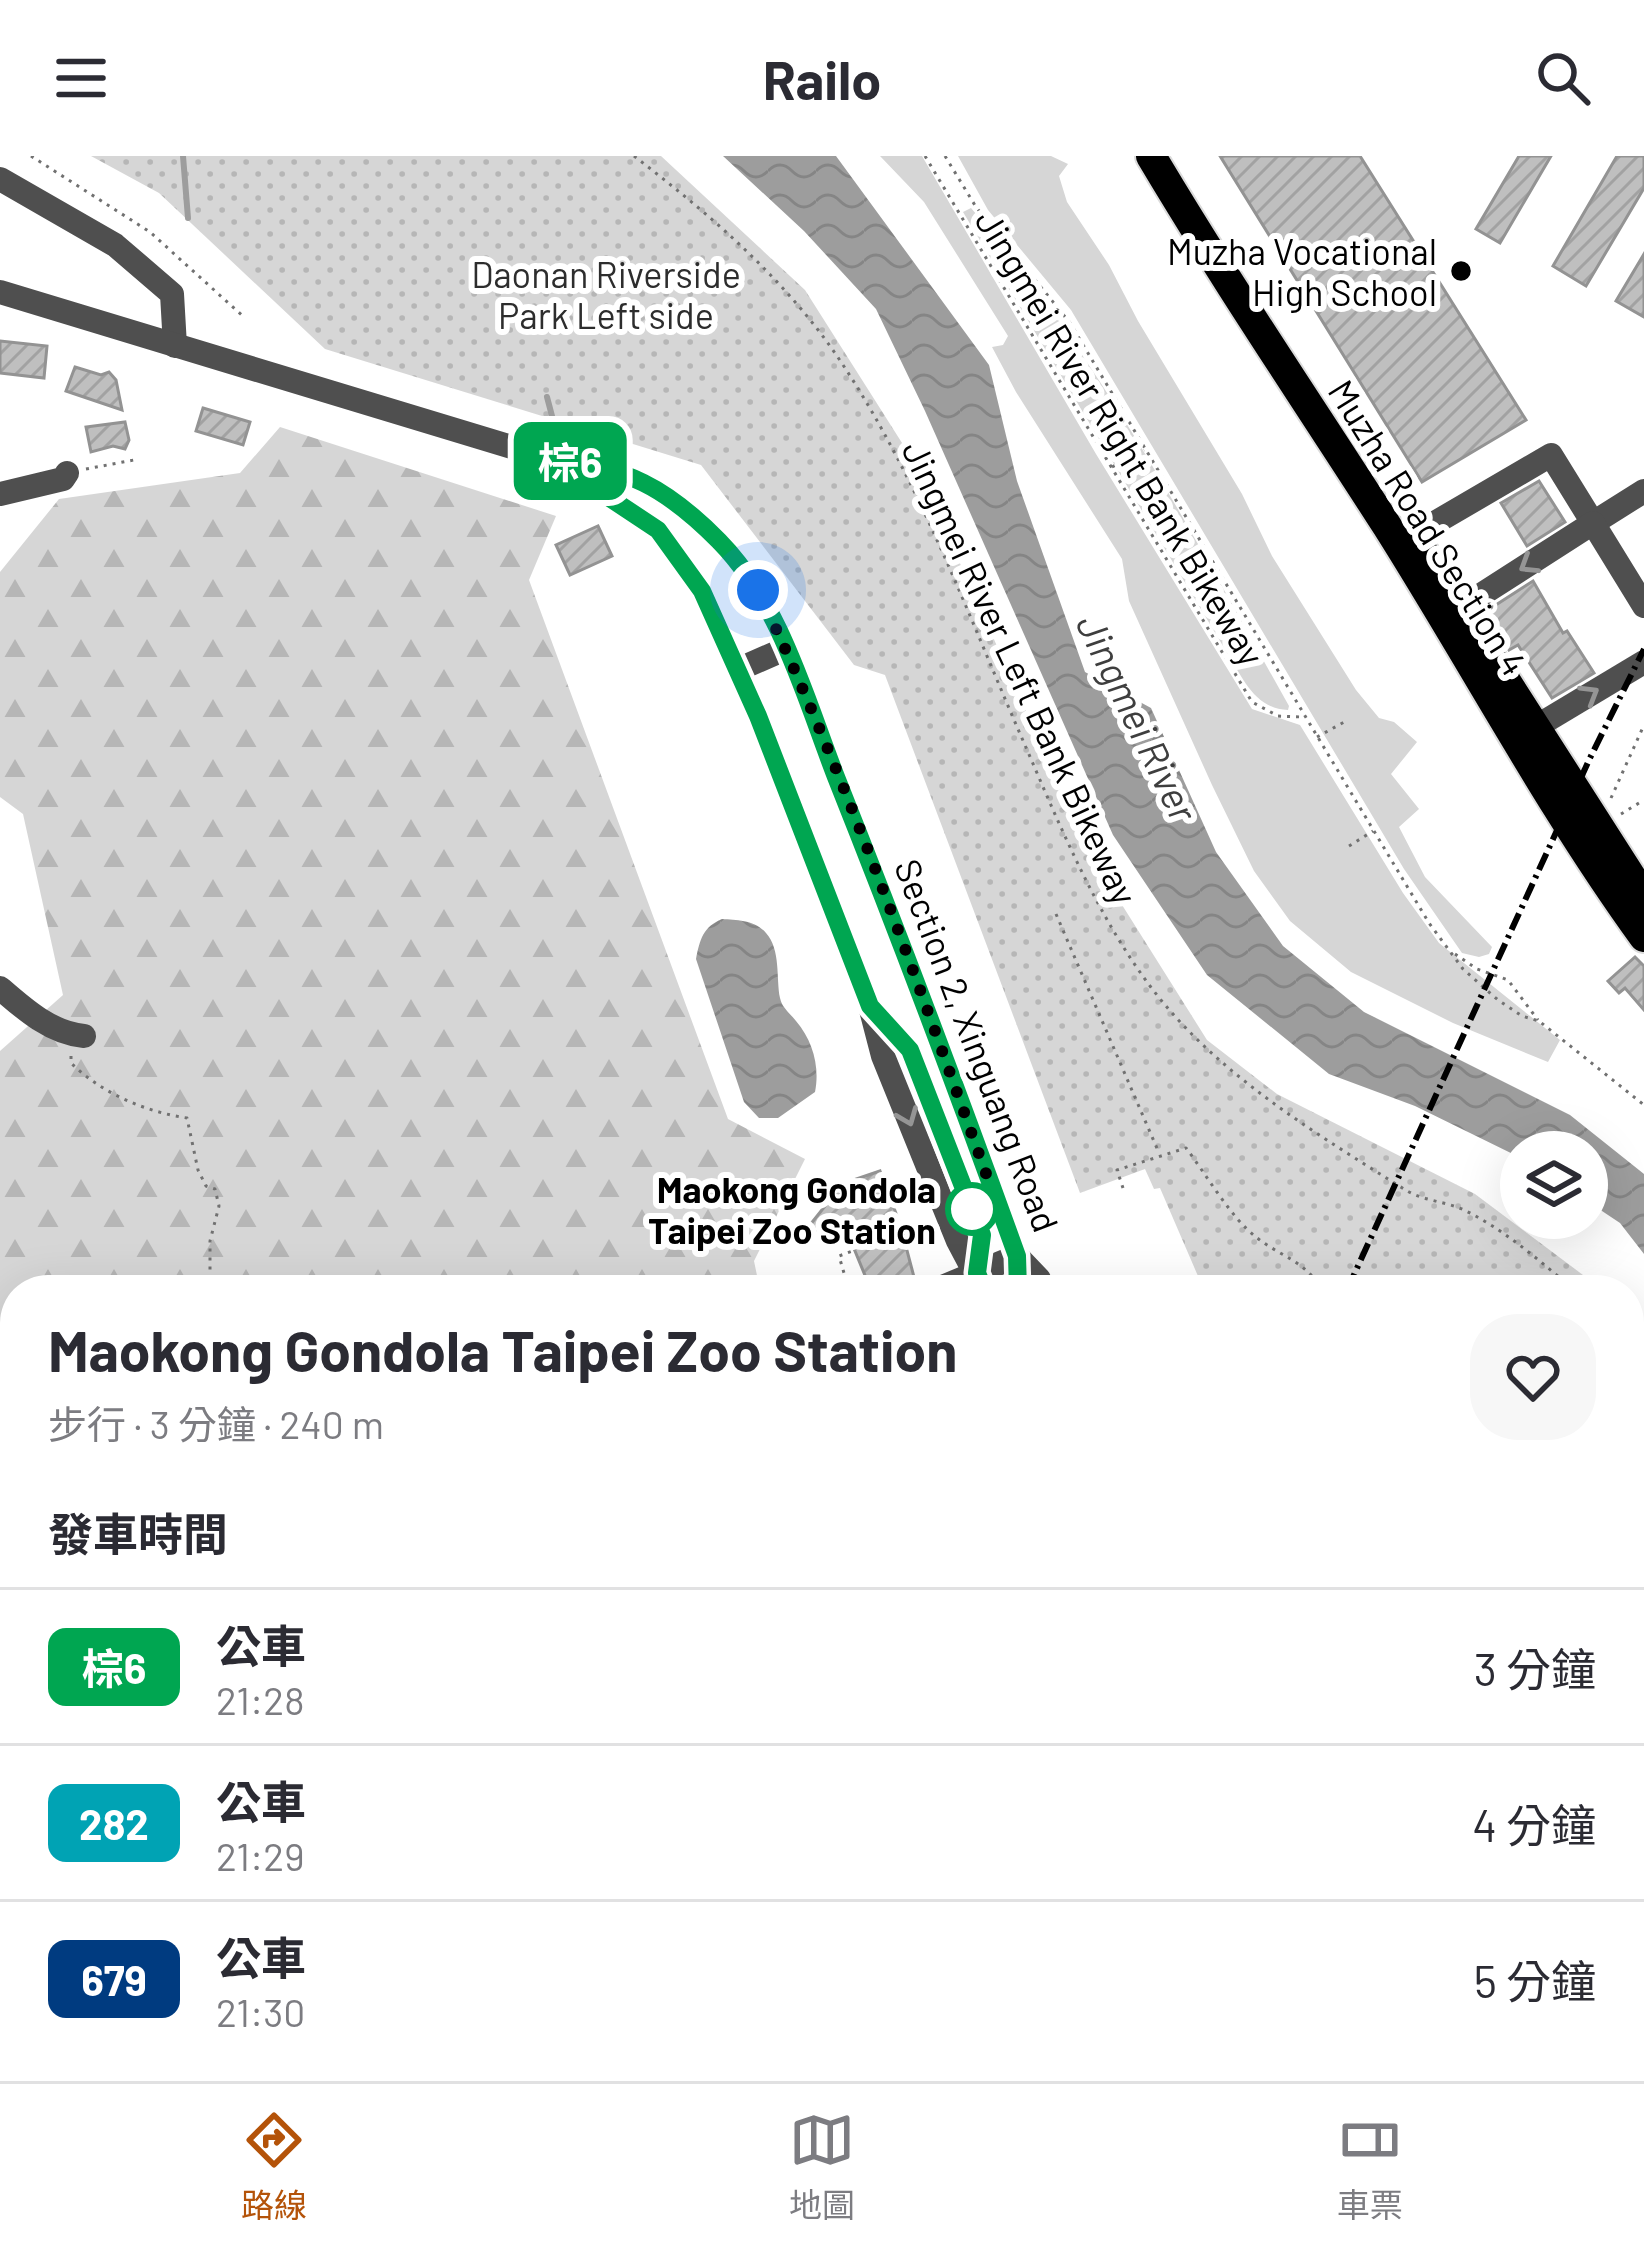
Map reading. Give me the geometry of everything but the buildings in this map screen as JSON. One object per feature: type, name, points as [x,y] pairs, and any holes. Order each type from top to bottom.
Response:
[{"type":"main road","name":"Muzha Road Section 4","points":[[1151,156],[1211,256],[1405,540],[1462,607],[1527,732],[1598,827],[1633,885],[1644,937]]},
{"type":"main road","name":"Muzha Road Section 4","points":[[1174,156],[1405,540],[1527,732],[1633,885]]},
{"type":"street","points":[[0,179],[115,245],[172,294],[175,346]]},
{"type":"street","name":"Section 2, Xinguang Road","points":[[0,292],[551,459],[599,464],[673,499],[721,543],[758,590],[785,649],[890,912],[1017,1256],[1035,1275]]},
{"type":"street","points":[[1405,540],[1551,455],[1640,594]]},
{"type":"street","name":"Section 2, Xinguang Road","points":[[551,459],[658,530],[702,591],[870,1006],[883,1056],[958,1241],[977,1275]]},
{"type":"street","points":[[0,494],[64,479],[67,473]]},
{"type":"street","points":[[1462,607],[1644,491]]},
{"type":"street","points":[[737,670],[785,649]]},
{"type":"street","points":[[1527,732],[1644,662]]},
{"type":"street","points":[[0,988],[74,1035]]},
{"type":"street","points":[[989,1275],[1017,1256]]},
{"type":"street","points":[[1017,1256],[1018,1275]]},
{"type":"path","points":[[31,156],[150,232],[245,318]]},
{"type":"path","name":"Jingmei River Left Bank Bikeway","points":[[634,156],[704,210],[777,282],[843,364],[891,446],[1060,824],[1109,922],[1150,986],[1195,1037],[1271,1101],[1403,1189],[1462,1209],[1556,1275]]},
{"type":"path","name":"Jingmei River Right Bank Bikeway","points":[[925,156],[1252,703],[1278,716],[1304,717]]},
{"type":"path","points":[[944,156],[976,207],[1070,322],[1372,831],[1463,970],[1498,1000],[1539,1021],[1644,1105]]},
{"type":"path","points":[[194,286],[203,278]]},
{"type":"path","points":[[1110,468],[1144,449]]},
{"type":"path","points":[[67,473],[139,459]]},
{"type":"path","points":[[1316,737],[1346,721]]},
{"type":"path","points":[[1598,827],[1644,725]]},
{"type":"path","points":[[1349,846],[1372,831]]},
{"type":"path","points":[[1056,914],[1160,1155]]},
{"type":"path","points":[[1453,953],[1477,969],[1508,980],[1539,1021]]},
{"type":"path","points":[[74,1035],[71,1063],[92,1084],[163,1114],[187,1118],[198,1170],[206,1186],[215,1189],[219,1206],[210,1241],[210,1275]]},
{"type":"path","points":[[1124,1188],[1117,1170],[1186,1148],[1253,1236],[1314,1275]]},
{"type":"path","points":[[844,1275],[838,1256],[855,1250]]},
{"type":"green space","name":"Daonan Riverside Park Left side","points":[[91,156],[661,156],[805,290],[916,465],[1090,854],[1207,1040],[1277,1094],[1475,1194],[1500,1213],[1500,1239],[1535,1239],[1583,1275],[1198,1275],[1160,1188],[1154,1189],[1145,1169],[1080,1193],[885,675],[854,665],[701,465],[325,349],[159,193]]},
{"type":"green space","points":[[880,156],[922,156],[1252,709],[1300,725],[1439,943],[1560,1040],[1548,1062],[1453,1023],[1351,972],[1290,921],[1254,871],[1212,785],[1129,601],[1122,559],[992,347],[1003,345],[1008,336],[924,202]]},
{"type":"green space","points":[[958,156],[1051,156],[1068,164],[1059,176],[1067,202],[1109,265],[1242,494],[1272,556],[1356,690],[1379,718],[1394,722],[1417,742],[1391,774],[1419,809],[1399,827],[1425,877],[1492,947],[1489,954],[1462,953],[1404,869],[1071,310],[988,210]]},
{"type":"green space","points":[[971,208],[1061,324],[1142,449],[1288,710],[1266,704],[1244,680],[963,212]]},
{"type":"green space","points":[[280,427],[556,516],[529,580],[728,1119],[805,1159],[754,1261],[757,1275],[0,1275],[0,1051],[63,995],[23,814],[0,797],[0,572],[59,499],[240,473]]},
{"type":"water","name":"Jingmei River","points":[[723,156],[836,156],[989,365],[1017,481],[1085,672],[1151,708],[1216,852],[1283,946],[1364,1012],[1570,1115],[1590,1131],[1500,1131],[1500,1148],[1415,1106],[1329,1074],[1207,975],[1113,835],[876,309],[804,231]]},
{"type":"water","points":[[722,919],[751,923],[771,940],[781,1002],[814,1055],[815,1092],[778,1118],[759,1118],[744,1102],[696,959],[703,934]]},
{"type":"water","points":[[1608,1145],[1644,1174],[1644,1254],[1608,1215]]},
{"type":"waterway","points":[[183,156],[188,218]]},
{"type":"waterway","points":[[547,397],[552,416]]},
{"type":"railway","points":[[1354,1275],[1644,649]]},
{"type":"bus line","name":"棕6","points":[[978,1275],[982,1235],[910,1050],[870,1006],[758,716],[702,591],[658,530],[551,459],[599,464],[673,499],[721,543],[758,590],[890,912],[1017,1256],[1017,1275]]},
{"type":"place","name":"Muzha Vocational High School","points":[[1461,271]]},
{"type":"place","name":"Maokong Gondola Taipei Zoo Station","points":[[972,1209]]},
{"type":"route","points":[[758,590],[890,912],[988,1179],[972,1209]]}]
